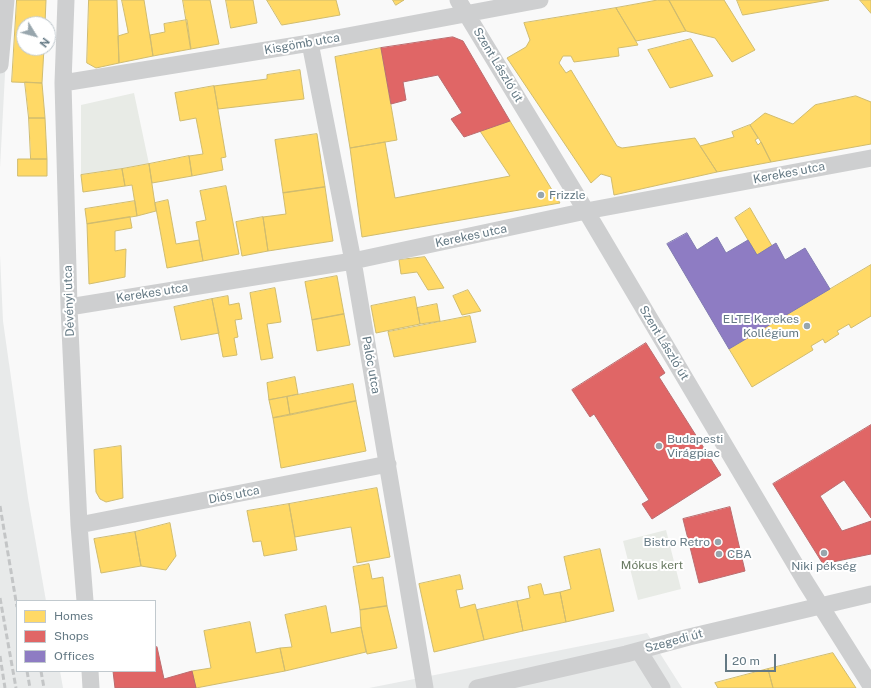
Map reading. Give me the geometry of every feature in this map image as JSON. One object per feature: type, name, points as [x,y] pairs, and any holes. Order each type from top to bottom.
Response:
[{"type":"street","points":[[0,65],[6,0]]},
{"type":"street","name":"Dévényi utca","points":[[66,0],[63,83],[69,307],[79,525],[85,600]]},
{"type":"street","name":"Kisgömb utca","points":[[63,83],[310,43],[462,7],[540,0]]},
{"type":"street","name":"Szent László út","points":[[462,7],[586,211],[820,606],[871,686]]},
{"type":"street","name":"Palóc utca","points":[[310,43],[353,261],[425,688]]},
{"type":"street","name":"Kerekes utca","points":[[69,307],[353,261],[586,211],[871,158]]},
{"type":"street","name":"Diós utca","points":[[79,525],[388,464]]},
{"type":"street","name":"Szegedi út","points":[[477,688],[871,594]]},
{"type":"street","points":[[639,650],[662,688]]},
{"type":"street","points":[[90,672],[91,688]]},
{"type":"shaded area","points":[[0,0],[6,55],[0,168]]},
{"type":"shaded area","points":[[0,255],[3,321],[28,498],[46,600],[16,600],[16,672],[60,672],[63,688],[0,688]]},
{"type":"shaded area","points":[[647,633],[682,688],[369,688]]},
{"type":"green space","points":[[134,93],[149,164],[81,175],[81,105]]},
{"type":"green space","name":"Mókus kert","points":[[666,530],[681,589],[638,600],[623,541]]},
{"type":"building: Homes","points":[[17,0],[46,0],[45,16],[16,16]]},
{"type":"building: Homes","points":[[89,0],[117,0],[119,63],[96,68],[87,63]]},
{"type":"building: Homes","points":[[122,0],[144,0],[153,56],[119,63],[118,36],[128,33]]},
{"type":"building: Homes","points":[[183,0],[210,0],[219,44],[191,49]]},
{"type":"building: Homes","points":[[226,0],[253,0],[257,23],[231,28]]},
{"type":"building: Homes","points":[[267,0],[336,0],[340,15],[282,25]]},
{"type":"building: Homes","points":[[393,0],[404,0],[396,5]]},
{"type":"building: Homes","points":[[658,0],[669,0],[686,31],[636,41],[616,8]]},
{"type":"building: Homes","points":[[669,0],[724,0],[755,50],[732,62],[715,38],[686,31]]},
{"type":"building: Homes","points":[[737,0],[829,0],[743,15]]},
{"type":"building: Homes","points":[[860,0],[871,0],[871,13]]},
{"type":"building: Homes","points":[[616,8],[638,45],[618,48],[619,56],[574,62],[571,56],[563,56],[559,63],[566,73],[571,70],[617,146],[622,148],[695,138],[717,172],[614,195],[611,177],[601,174],[591,183],[507,58],[526,47],[530,40],[524,23]]},
{"type":"building: Homes","points":[[16,16],[16,56],[44,56],[42,83],[12,82]]},
{"type":"building: Homes","points":[[187,20],[191,49],[153,56],[150,35],[165,32],[164,24]]},
{"type":"building: Homes","points":[[691,39],[713,76],[670,88],[648,50]]},
{"type":"building: Homes","points":[[381,48],[397,140],[350,148],[335,57]]},
{"type":"building: Homes","points":[[300,70],[304,99],[218,109],[214,86],[267,79],[267,75]]},
{"type":"building: Homes","points":[[25,82],[42,83],[45,118],[29,118]]},
{"type":"building: Homes","points":[[214,86],[226,157],[221,158],[223,170],[192,176],[189,156],[203,154],[196,118],[180,121],[175,93]]},
{"type":"building: Homes","points":[[856,96],[871,102],[871,144],[771,162],[750,125],[765,113],[793,124],[815,105]]},
{"type":"building: Homes","points":[[29,118],[45,118],[47,159],[31,159]]},
{"type":"building: Homes","points":[[510,121],[560,203],[362,237],[350,148],[385,142],[395,198],[510,176],[480,131]]},
{"type":"building: Homes","points":[[750,125],[758,138],[755,140],[758,145],[761,142],[771,162],[717,172],[700,146],[734,137],[732,132]]},
{"type":"building: Homes","points":[[317,134],[325,187],[283,193],[275,140]]},
{"type":"building: Homes","points":[[189,156],[192,176],[152,183],[149,164]]},
{"type":"building: Homes","points":[[18,159],[47,159],[47,176],[18,176]]},
{"type":"building: Homes","points":[[149,164],[156,211],[137,216],[132,185],[125,186],[122,169]]},
{"type":"building: Homes","points":[[122,169],[125,186],[83,192],[81,175]]},
{"type":"building: Homes","points":[[226,186],[239,254],[203,261],[196,222],[206,220],[200,191]]},
{"type":"building: Homes","points":[[325,187],[333,241],[268,251],[263,217],[286,214],[283,193]]},
{"type":"building: Homes","points":[[168,200],[176,244],[199,240],[203,261],[167,268],[155,203]]},
{"type":"building: Homes","points":[[135,201],[137,216],[87,224],[85,209]]},
{"type":"building: Homes","points":[[750,208],[772,246],[757,255],[735,218]]},
{"type":"building: Homes","points":[[130,217],[132,228],[115,231],[115,251],[126,249],[125,277],[89,284],[87,224]]},
{"type":"building: Homes","points":[[263,217],[268,251],[242,256],[236,222]]},
{"type":"building: Homes","points":[[425,257],[444,288],[428,290],[417,272],[401,274],[399,260]]},
{"type":"building: Homes","name":"ELTE Kerekes Kollégium","points":[[871,265],[871,316],[851,328],[849,324],[837,331],[839,334],[825,343],[823,339],[811,346],[813,350],[752,387],[729,349]]},
{"type":"building: Homes","points":[[337,276],[344,314],[312,320],[305,282]]},
{"type":"building: Homes","points":[[275,288],[281,322],[267,324],[273,358],[261,360],[250,293]]},
{"type":"building: Homes","points":[[468,290],[481,311],[462,315],[453,296]]},
{"type":"building: Homes","points":[[228,296],[229,305],[239,303],[242,319],[235,320],[238,337],[234,338],[237,355],[223,357],[212,299]]},
{"type":"building: Homes","points":[[415,297],[420,324],[376,333],[371,306]]},
{"type":"building: Homes","points":[[212,299],[219,333],[181,340],[174,307]]},
{"type":"building: Homes","points":[[437,304],[440,321],[420,324],[417,308]]},
{"type":"building: Homes","points":[[344,314],[350,345],[317,351],[312,320]]},
{"type":"building: Homes","points":[[470,316],[476,342],[394,357],[388,332]]},
{"type":"building: Homes","points":[[295,377],[298,394],[269,400],[267,383]]},
{"type":"building: Homes","points":[[353,384],[356,401],[290,415],[287,397]]},
{"type":"building: Homes","points":[[287,397],[290,415],[273,418],[269,400]]},
{"type":"building: Homes","points":[[356,401],[366,451],[281,468],[273,418]]},
{"type":"building: Homes","points":[[121,446],[123,498],[106,502],[100,499],[96,492],[94,450]]},
{"type":"building: Homes","points":[[377,488],[390,557],[357,563],[351,527],[295,537],[289,504]]},
{"type":"building: Homes","points":[[289,504],[297,550],[264,556],[261,541],[253,542],[247,511]]},
{"type":"building: Homes","points":[[170,523],[176,556],[166,570],[141,566],[135,532]]},
{"type":"building: Homes","points":[[135,532],[141,566],[101,573],[94,539]]},
{"type":"building: Homes","points":[[600,549],[614,611],[566,622],[560,592],[571,589],[564,557]]},
{"type":"building: Homes","points":[[369,564],[372,579],[383,577],[387,606],[360,610],[353,567]]},
{"type":"building: Homes","points":[[460,575],[463,589],[456,590],[460,608],[475,604],[484,640],[434,652],[419,584]]},
{"type":"building: Homes","points":[[541,584],[544,595],[560,592],[566,622],[523,631],[517,601],[530,598],[528,587]]},
{"type":"building: Homes","points":[[517,601],[523,631],[484,640],[477,610]]},
{"type":"building: Homes","points":[[326,606],[331,633],[361,627],[366,652],[285,671],[280,648],[292,647],[285,615]]},
{"type":"building: Homes","points":[[387,606],[397,648],[367,654],[361,627],[360,610]]},
{"type":"building: Homes","points":[[250,622],[256,653],[280,648],[285,671],[196,688],[192,671],[211,668],[204,631]]},
{"type":"building: Homes","points":[[833,653],[856,688],[773,688],[768,669]]},
{"type":"building: Homes","points":[[768,669],[773,688],[718,688],[715,683]]},
{"type":"building: Shops","points":[[453,37],[463,41],[510,121],[464,137],[451,119],[462,113],[438,75],[403,82],[406,100],[391,104],[381,48]]},
{"type":"building: Shops","name":"Budapesti Virágpiac","points":[[646,343],[665,373],[659,377],[721,475],[652,519],[642,504],[649,500],[594,414],[590,417],[572,390]]},
{"type":"building: Shops","points":[[871,425],[871,518],[844,480],[820,496],[842,531],[871,521],[871,554],[823,564],[773,484]]},
{"type":"building: Shops","points":[[730,507],[745,571],[699,583],[683,519]]},
{"type":"building: Shops","points":[[156,648],[164,679],[192,671],[196,688],[115,688],[113,672],[156,672]]},
{"type":"building: Offices","points":[[687,233],[697,250],[717,237],[726,253],[748,240],[757,255],[776,243],[785,260],[805,248],[830,289],[729,349],[667,244]]},
{"type":"railway","points":[[0,506],[16,601]]},
{"type":"railway","points":[[0,598],[16,688]]},
{"type":"railway","points":[[0,656],[5,688]]},
{"type":"railway","points":[[27,672],[30,688]]},
{"type":"railway","points":[[41,672],[44,688]]},
{"type":"place","name":"Frizzle","points":[[541,195]]},
{"type":"place","name":"ELTE Kerekes Kollégium","points":[[807,326]]},
{"type":"place","name":"Budapesti Virágpiac","points":[[659,446]]},
{"type":"place","name":"Bistro Retro","points":[[718,542]]},
{"type":"place","name":"Niki pékség","points":[[824,553]]},
{"type":"place","name":"CBA","points":[[719,554]]}]
